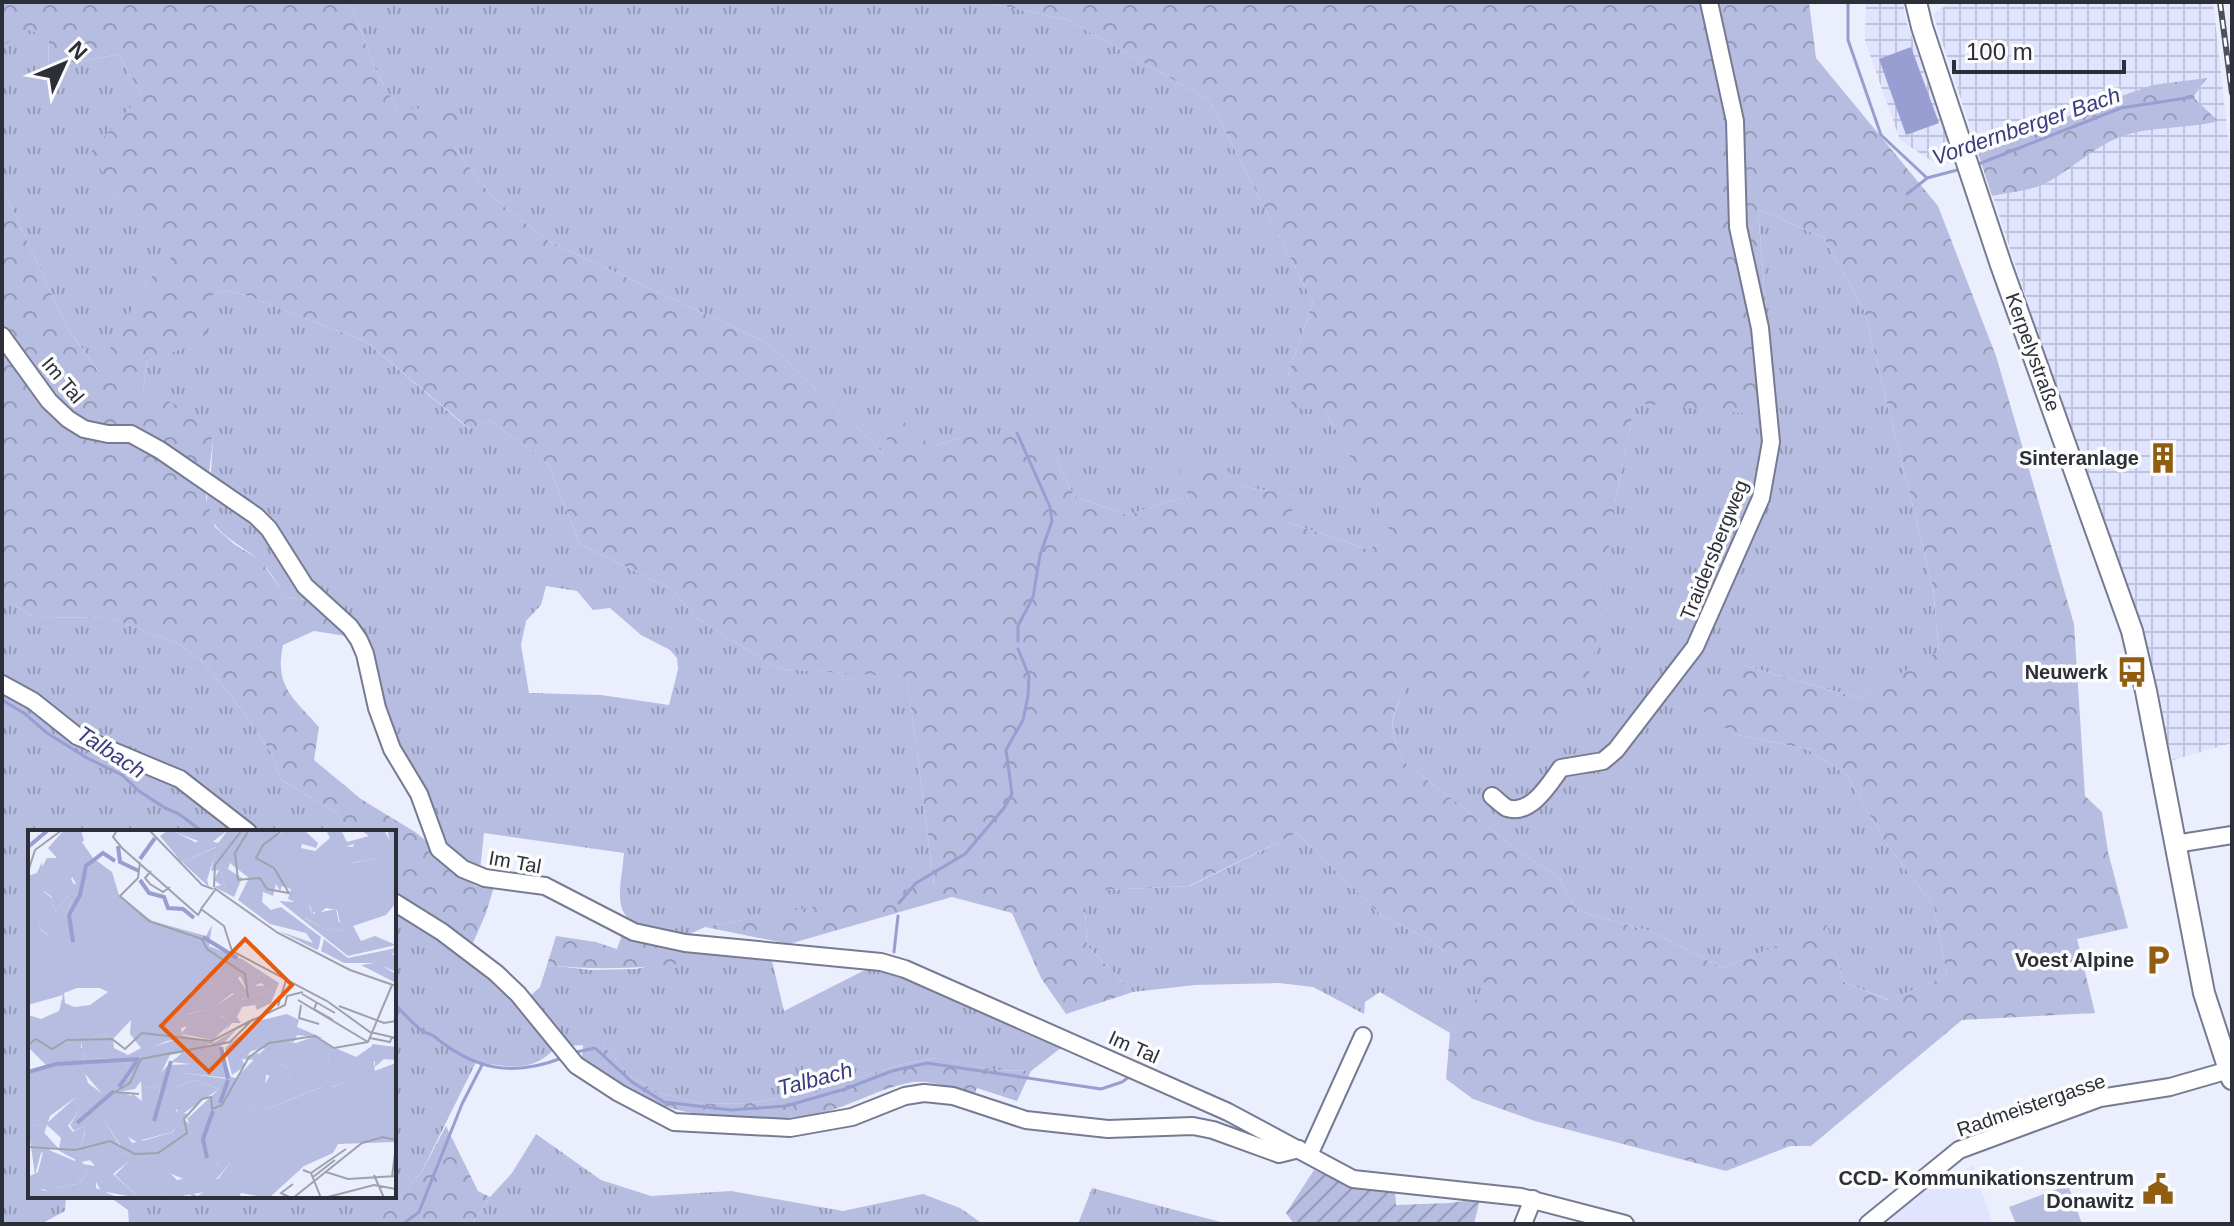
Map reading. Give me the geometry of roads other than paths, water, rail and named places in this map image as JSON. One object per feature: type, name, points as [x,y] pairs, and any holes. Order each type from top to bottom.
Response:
[{"type":"main road","name":"Kerpelystraße","points":[[1916,2],[2001,265],[2132,631],[2204,993],[2230,1074]]},
{"type":"street","name":"Traidersbergweg","points":[[1492,796],[1507,808],[1524,808],[1541,794],[1561,768],[1603,761],[1616,750],[1695,647],[1761,498],[1771,442],[1760,328],[1738,227],[1735,121],[1709,2]]},
{"type":"street","name":"Im Tal","points":[[2,336],[49,401],[68,419],[84,429],[108,434],[131,434],[160,450],[256,516],[269,529],[305,586],[350,627],[359,640],[377,708],[392,749],[419,794],[439,849],[463,869],[485,878],[545,886],[634,932],[685,943],[881,962],[905,969],[1228,1112],[1353,1179],[1533,1199],[1625,1224]]},
{"type":"street","points":[[2,684],[33,701],[77,736],[180,779],[245,830]]},
{"type":"street","points":[[2175,844],[2232,835]]},
{"type":"street","name":"Im Tal","points":[[396,903],[442,932],[496,973],[518,994],[576,1065],[619,1093],[674,1122],[790,1128],[852,1117],[905,1096],[924,1093],[953,1096],[1026,1120],[1108,1129],[1193,1126],[1279,1154],[1304,1152]]},
{"type":"street","points":[[1304,1152],[1363,1036]]},
{"type":"street","name":"Radmeistergasse","points":[[1868,1224],[1959,1150],[2100,1098],[2230,1074]]},
{"type":"street","points":[[1523,1224],[1533,1199]]},
{"type":"waterway","name":"Vordernberger Bach","points":[[1848,2],[1848,40],[1881,135],[1927,178],[1961,169]]},
{"type":"waterway","name":"Vordernberger Bach","points":[[1976,165],[2121,108],[2193,97]]},
{"type":"waterway","name":"Talbach","points":[[1907,194],[1926,179]]},
{"type":"waterway","points":[[1017,433],[1050,507],[1052,521],[1040,555],[1033,597],[1018,626],[1018,641]]},
{"type":"waterway","points":[[899,903],[916,883],[965,854],[1012,794],[1006,750],[1023,720],[1029,676],[1018,649]]},
{"type":"waterway","name":"Talbach","points":[[2,700],[24,713],[47,733],[122,775],[139,791],[200,830]]},
{"type":"waterway","points":[[894,952],[898,916]]},
{"type":"waterway","name":"Talbach","points":[[396,1005],[421,1030],[480,1063],[511,1068],[544,1064],[562,1058]]},
{"type":"waterway","name":"Talbach","points":[[572,1053],[595,1048],[632,1082],[664,1102],[731,1110],[786,1106],[892,1071],[927,1063],[1101,1089],[1129,1077]]},
{"type":"waterway","points":[[403,1224],[419,1212],[462,1104],[482,1065]]},
{"type":"railway","points":[[2220,2],[2232,93]]},
{"type":"place","name":"Sinteranlage","points":[[2163,458]]},
{"type":"place","name":"Neuwerk","points":[[2132,672]]},
{"type":"place","name":"Voest Alpine","points":[[2158,960]]},
{"type":"place","name":"CCD- Kommunikationszentrum Donawitz","points":[[2158,1189]]}]
